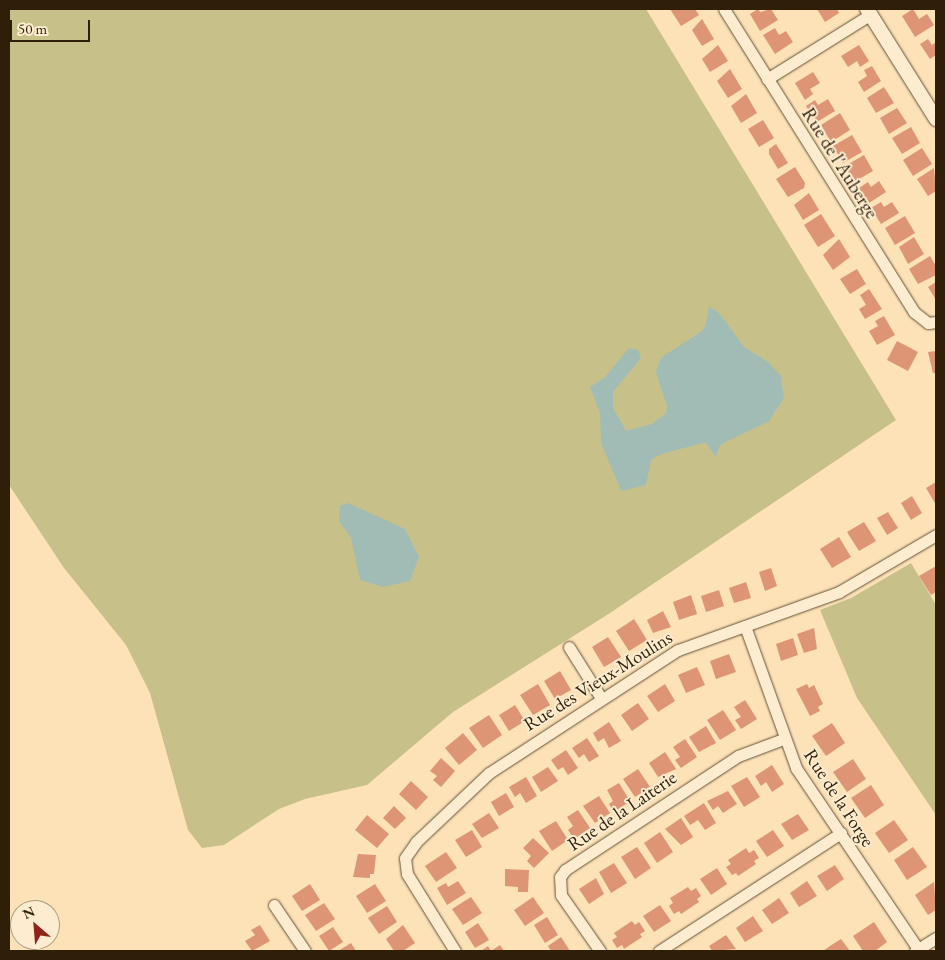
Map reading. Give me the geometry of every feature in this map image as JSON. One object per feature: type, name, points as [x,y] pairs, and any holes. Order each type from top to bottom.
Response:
[{"type":"street","name":"Rue de l'Auberge","points":[[724,9],[914,312],[928,323],[936,322]]},
{"type":"street","points":[[767,79],[869,12],[936,119]]},
{"type":"street","name":"Rue des Vieux-Moulins","points":[[455,951],[407,874],[405,858],[409,850],[489,773],[601,698],[678,650],[849,587],[936,535]]},
{"type":"street","name":"Rue de la Forge","points":[[745,626],[783,739],[802,778],[841,833],[916,950]]},
{"type":"street","points":[[569,647],[601,698]]},
{"type":"street","name":"Rue de la Laiterie","points":[[600,951],[561,894],[560,877],[565,870],[738,756],[783,739]]},
{"type":"street","points":[[659,951],[841,833]]},
{"type":"street","points":[[274,905],[305,951]]},
{"type":"street","points":[[916,950],[936,938]]},
{"type":"shaded area","points":[[9,9],[646,9],[896,420],[610,613],[453,712],[367,785],[305,799],[279,809],[224,845],[202,848],[188,830],[150,693],[126,645],[64,568],[9,485]]},
{"type":"shaded area","points":[[911,563],[936,605],[936,815],[857,698],[820,610],[851,598]]},
{"type":"water","points":[[709,306],[719,313],[744,347],[768,362],[781,376],[784,398],[768,422],[725,442],[719,447],[716,457],[706,443],[661,454],[651,460],[646,485],[621,491],[601,443],[600,413],[590,387],[605,377],[629,348],[638,350],[641,358],[613,392],[613,408],[626,431],[652,424],[666,413],[667,406],[656,373],[658,364],[662,357],[702,331],[706,324]]},
{"type":"water","points":[[348,503],[405,529],[419,557],[410,581],[383,587],[360,580],[351,538],[339,521],[340,506]]},
{"type":"building","points":[[670,9],[695,9],[699,15],[681,26]]},
{"type":"building","points":[[758,9],[760,12],[771,9],[778,20],[760,31],[750,14]]},
{"type":"building","points":[[817,9],[837,9],[839,13],[825,22]]},
{"type":"building","points":[[913,9],[919,19],[927,14],[934,25],[915,37],[902,16]]},
{"type":"building","points":[[702,19],[714,39],[702,46],[692,30]]},
{"type":"building","points":[[775,28],[779,35],[786,31],[793,42],[775,54],[763,35]]},
{"type":"building","points":[[928,39],[932,45],[936,42],[936,55],[930,59],[920,44]]},
{"type":"building","points":[[718,45],[728,61],[710,72],[702,59]]},
{"type":"building","points":[[859,45],[869,61],[860,67],[857,61],[848,67],[841,56]]},
{"type":"building","points":[[872,66],[881,81],[864,92],[858,82],[867,76],[864,70]]},
{"type":"building","points":[[730,69],[742,89],[728,98],[717,81]]},
{"type":"building","points":[[813,72],[820,83],[810,89],[813,94],[805,100],[795,83]]},
{"type":"building","points":[[884,87],[894,103],[876,113],[867,98]]},
{"type":"building","points":[[746,94],[757,113],[741,123],[731,106]]},
{"type":"building","points":[[828,99],[835,111],[817,122],[806,106],[815,100],[818,105]]},
{"type":"building","points":[[897,108],[907,123],[889,134],[880,118]]},
{"type":"building","points":[[840,113],[850,130],[831,142],[821,125]]},
{"type":"building","points":[[763,120],[774,138],[759,147],[748,129]]},
{"type":"building","points":[[911,127],[920,143],[902,154],[892,138]]},
{"type":"building","points":[[852,135],[862,152],[843,163],[833,146]]},
{"type":"building","points":[[776,144],[788,163],[778,169],[769,154],[769,149]]},
{"type":"building","points":[[922,148],[932,164],[913,176],[903,160]]},
{"type":"building","points":[[864,155],[873,171],[854,182],[845,166]]},
{"type":"building","points":[[795,167],[805,183],[804,188],[788,197],[776,179]]},
{"type":"building","points":[[934,168],[936,191],[928,196],[917,179]]},
{"type":"building","points":[[879,181],[886,192],[869,203],[859,188],[868,182],[871,187]]},
{"type":"building","points":[[809,193],[819,210],[803,220],[794,205]]},
{"type":"building","points":[[881,202],[884,207],[892,202],[899,213],[881,224],[871,208]]},
{"type":"building","points":[[821,214],[835,236],[818,247],[804,225]]},
{"type":"building","points":[[905,216],[915,233],[895,245],[885,228]]},
{"type":"building","points":[[914,237],[924,254],[908,264],[899,247]]},
{"type":"building","points":[[839,239],[850,257],[833,270],[823,255]]},
{"type":"building","points":[[930,256],[936,266],[936,275],[918,284],[909,269]]},
{"type":"building","points":[[857,269],[866,284],[850,294],[840,279]]},
{"type":"building","points":[[936,282],[936,300],[928,287]]},
{"type":"building","points":[[869,289],[882,309],[865,319],[859,309],[866,305],[860,295]]},
{"type":"building","points":[[884,316],[895,335],[877,345],[869,331],[878,326],[875,321]]},
{"type":"building","points":[[897,341],[918,352],[908,371],[887,360]]},
{"type":"building","points":[[936,351],[936,373],[933,373],[928,352]]},
{"type":"building","points":[[936,482],[936,505],[926,488]]},
{"type":"building","points":[[912,496],[922,513],[911,520],[901,503]]},
{"type":"building","points":[[888,512],[898,528],[887,535],[877,518]]},
{"type":"building","points":[[864,522],[876,541],[859,551],[847,532]]},
{"type":"building","points":[[839,537],[851,557],[832,568],[820,549]]},
{"type":"building","points":[[936,566],[936,592],[931,595],[919,576]]},
{"type":"building","points":[[771,568],[777,586],[765,591],[759,572]]},
{"type":"building","points":[[746,582],[751,598],[734,603],[729,588]]},
{"type":"building","points":[[719,590],[724,606],[706,612],[701,596]]},
{"type":"building","points":[[691,595],[697,614],[679,620],[673,602]]},
{"type":"building","points":[[663,611],[671,627],[653,633],[647,620]]},
{"type":"building","points":[[634,619],[647,640],[629,651],[616,631]]},
{"type":"building","points":[[814,628],[817,649],[804,653],[797,634]]},
{"type":"building","points":[[608,637],[621,657],[604,667],[592,647]]},
{"type":"building","points":[[793,638],[798,655],[781,661],[776,644]]},
{"type":"building","points":[[729,654],[736,672],[716,679],[710,661]]},
{"type":"building","points":[[697,667],[705,685],[686,693],[678,675]]},
{"type":"building","points":[[560,671],[571,690],[555,699],[544,681]]},
{"type":"building","points":[[538,684],[550,705],[533,715],[520,695]]},
{"type":"building","points":[[665,684],[675,701],[658,712],[647,696]]},
{"type":"building","points":[[807,684],[809,688],[814,685],[823,704],[818,707],[820,711],[810,716],[796,689]]},
{"type":"building","points":[[745,700],[757,719],[741,729],[735,720],[741,717],[734,707]]},
{"type":"building","points":[[638,703],[649,719],[632,731],[621,715]]},
{"type":"building","points":[[515,705],[525,721],[509,731],[499,715]]},
{"type":"building","points":[[723,710],[736,730],[720,740],[707,720]]},
{"type":"building","points":[[489,715],[502,735],[483,748],[469,728]]},
{"type":"building","points":[[609,722],[621,741],[609,748],[604,738],[598,742],[593,733]]},
{"type":"building","points":[[832,723],[845,743],[826,756],[812,736]]},
{"type":"building","points":[[706,726],[716,743],[699,752],[689,737]]},
{"type":"building","points":[[463,733],[477,750],[459,765],[445,748]]},
{"type":"building","points":[[587,738],[599,756],[589,762],[584,754],[579,758],[572,748]]},
{"type":"building","points":[[685,739],[697,757],[681,768],[675,760],[680,757],[673,747]]},
{"type":"building","points":[[566,750],[578,768],[568,775],[563,767],[558,770],[551,760]]},
{"type":"building","points":[[665,752],[676,769],[658,777],[649,763]]},
{"type":"building","points":[[441,758],[455,771],[441,787],[433,780],[437,776],[430,771]]},
{"type":"building","points":[[853,759],[866,779],[847,792],[833,772]]},
{"type":"building","points":[[772,765],[784,784],[772,792],[766,782],[761,786],[755,776]]},
{"type":"building","points":[[548,767],[558,781],[541,792],[532,777]]},
{"type":"building","points":[[638,769],[650,787],[635,797],[623,779]]},
{"type":"building","points":[[526,777],[537,796],[526,803],[520,793],[515,797],[509,787]]},
{"type":"building","points":[[747,777],[760,797],[744,807],[731,786]]},
{"type":"building","points":[[411,781],[428,797],[416,810],[399,794]]},
{"type":"building","points":[[619,783],[630,801],[614,812],[609,804],[613,801],[607,790]]},
{"type":"building","points":[[871,785],[884,805],[865,818],[851,798]]},
{"type":"building","points":[[728,791],[737,804],[723,813],[718,806],[713,810],[707,801]]},
{"type":"building","points":[[506,793],[514,807],[499,816],[491,802]]},
{"type":"building","points":[[599,796],[610,813],[595,823],[583,806]]},
{"type":"building","points":[[704,803],[716,823],[705,830],[698,820],[690,825],[684,816]]},
{"type":"building","points":[[394,806],[406,818],[395,829],[383,818]]},
{"type":"building","points":[[578,810],[590,828],[574,839],[568,830],[573,826],[567,817]]},
{"type":"building","points":[[489,813],[499,828],[482,838],[472,824]]},
{"type":"building","points":[[798,814],[809,830],[792,840],[781,824]]},
{"type":"building","points":[[367,815],[389,834],[377,848],[355,830]]},
{"type":"building","points":[[681,818],[693,837],[681,845],[665,829]]},
{"type":"building","points":[[894,820],[908,840],[889,853],[875,833]]},
{"type":"building","points":[[556,821],[568,840],[552,851],[539,831]]},
{"type":"building","points":[[472,830],[482,847],[466,857],[455,840]]},
{"type":"building","points":[[773,830],[784,846],[767,857],[756,841]]},
{"type":"building","points":[[660,832],[673,852],[657,863],[644,843]]},
{"type":"building","points":[[533,838],[549,853],[534,868],[527,861],[531,856],[523,848]]},
{"type":"building","points":[[637,847],[651,868],[635,879],[621,857]]},
{"type":"building","points":[[913,847],[927,867],[907,880],[894,860]]},
{"type":"building","points":[[746,848],[749,853],[754,850],[759,858],[754,861],[756,864],[738,876],[736,873],[732,875],[726,867],[731,864],[728,860]]},
{"type":"building","points":[[446,852],[457,868],[436,882],[425,866]]},
{"type":"building","points":[[358,854],[376,855],[374,874],[370,874],[370,878],[353,877]]},
{"type":"building","points":[[614,863],[627,883],[611,893],[599,872]]},
{"type":"building","points":[[835,865],[844,879],[827,891],[817,876]]},
{"type":"building","points":[[717,868],[727,884],[711,895],[700,879]]},
{"type":"building","points":[[505,869],[529,870],[528,892],[518,892],[518,887],[505,886]]},
{"type":"building","points":[[596,878],[604,894],[589,904],[579,889]]},
{"type":"building","points":[[458,881],[466,893],[447,905],[437,888],[446,883],[448,887]]},
{"type":"building","points":[[807,881],[817,896],[799,907],[790,893]]},
{"type":"building","points":[[934,882],[936,910],[928,915],[915,895]]},
{"type":"building","points":[[310,884],[320,900],[302,911],[292,896]]},
{"type":"building","points":[[375,884],[386,901],[367,913],[356,896]]},
{"type":"building","points":[[688,887],[691,891],[696,888],[701,896],[697,899],[699,902],[681,914],[679,911],[674,914],[669,906],[673,903],[670,898]]},
{"type":"building","points":[[471,897],[482,913],[463,925],[452,909]]},
{"type":"building","points":[[533,897],[544,913],[525,926],[514,910]]},
{"type":"building","points":[[779,898],[789,913],[772,924],[762,910]]},
{"type":"building","points":[[324,903],[335,919],[316,931],[305,915]]},
{"type":"building","points":[[660,905],[671,921],[654,932],[643,916]]},
{"type":"building","points":[[387,906],[397,922],[379,934],[368,918]]},
{"type":"building","points":[[753,916],[763,931],[745,942],[736,928]]},
{"type":"building","points":[[547,917],[558,935],[545,943],[534,925]]},
{"type":"building","points":[[632,921],[635,925],[639,922],[645,931],[640,934],[642,937],[624,949],[622,945],[617,948],[612,940],[617,937],[614,933]]},
{"type":"building","points":[[874,922],[887,942],[875,951],[863,951],[853,936]]},
{"type":"building","points":[[478,923],[489,940],[475,948],[465,932]]},
{"type":"building","points":[[260,925],[270,941],[252,951],[245,941],[255,935],[251,930]]},
{"type":"building","points":[[403,925],[415,943],[403,951],[394,951],[386,939]]},
{"type":"building","points":[[333,927],[343,942],[329,951],[319,936]]},
{"type":"building","points":[[726,935],[736,949],[712,951],[709,946]]},
{"type":"building","points":[[561,937],[570,951],[551,951],[548,946]]},
{"type":"building","points":[[841,939],[850,951],[823,951],[830,946]]},
{"type":"building","points":[[351,943],[356,951],[338,951]]},
{"type":"building","points":[[500,945],[504,951],[491,951]]},
{"type":"building","points":[[488,946],[491,951],[481,951]]}]
